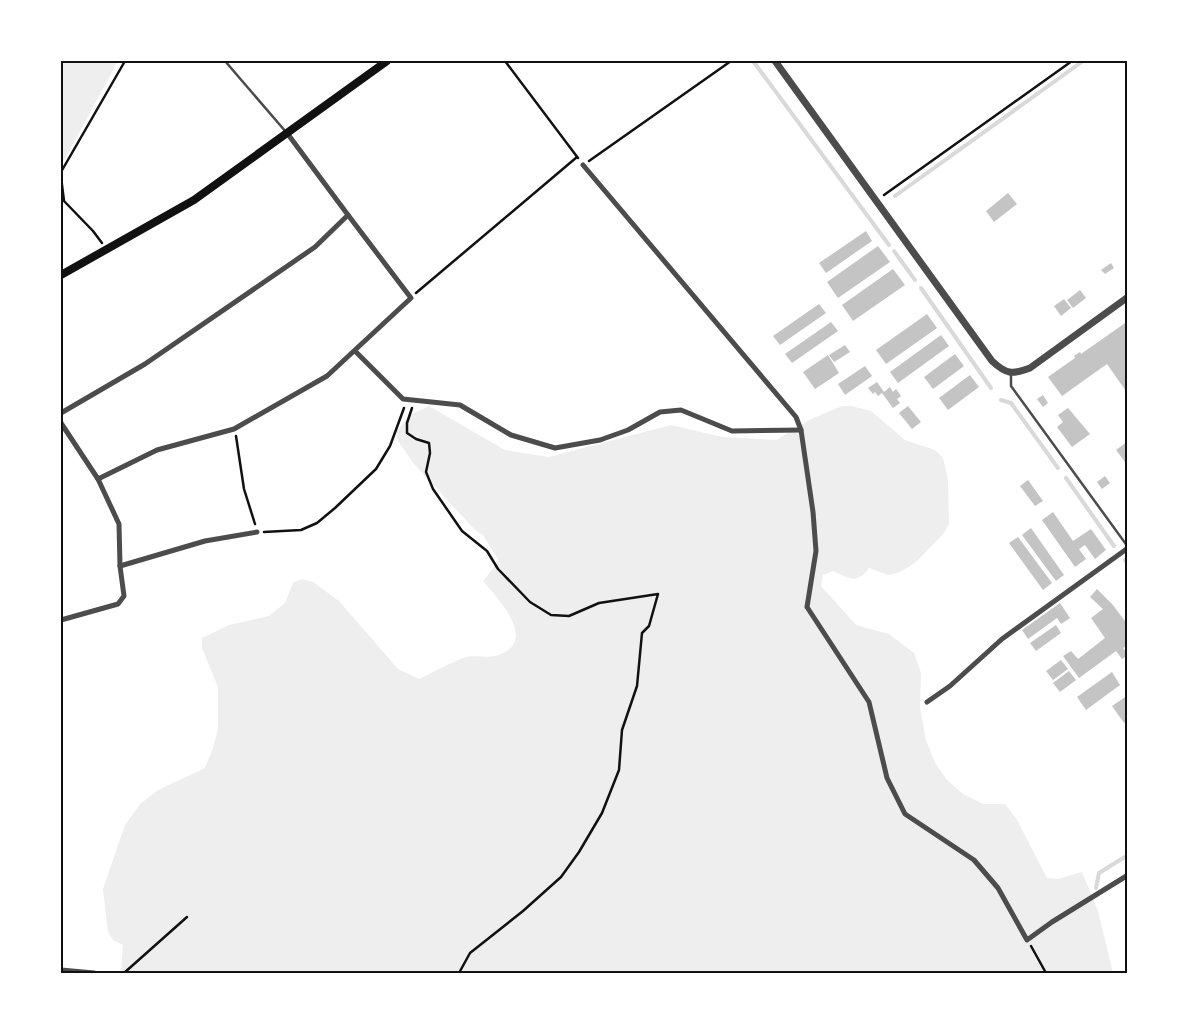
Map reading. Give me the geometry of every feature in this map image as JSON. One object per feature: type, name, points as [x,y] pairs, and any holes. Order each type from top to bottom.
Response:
[{"type":"main road","points":[[61,275],[194,200],[387,61]]},
{"type":"street","points":[[775,61],[992,361],[1000,369],[1011,373],[1030,368],[1128,297]]},
{"type":"street","points":[[98,479],[157,450],[234,429],[327,376],[355,351],[361,342],[411,298],[287,133]]},
{"type":"street","points":[[584,165],[796,417],[802,430],[813,512],[816,551],[807,607],[869,702],[887,778],[905,814],[974,860],[998,888],[1027,940],[1052,922],[1128,875]]},
{"type":"street","points":[[61,413],[145,364],[314,247],[348,215]]},
{"type":"street","points":[[355,351],[403,399],[460,405],[512,435],[555,448],[600,440],[628,430],[660,412],[681,410],[732,431],[802,430]]},
{"type":"street","points":[[61,423],[98,479],[119,524],[120,566],[124,596],[118,604],[61,620]]},
{"type":"street","points":[[120,566],[205,541],[257,532]]},
{"type":"street","points":[[927,702],[950,686],[1002,639],[1128,548]]},
{"type":"street","points":[[61,970],[94,973]]},
{"type":"lane","points":[[225,61],[287,133]]},
{"type":"lane","points":[[1011,373],[1011,386],[1128,548]]},
{"type":"path","points":[[61,172],[125,61]]},
{"type":"path","points":[[505,61],[584,165],[731,61]]},
{"type":"path","points":[[876,201],[1072,61]]},
{"type":"path","points":[[411,298],[577,157]]},
{"type":"path","points":[[61,176],[64,201],[93,231],[107,250]]},
{"type":"path","points":[[234,429],[244,489],[257,532],[301,530],[316,523],[335,508],[376,469],[390,446],[407,399]]},
{"type":"path","points":[[414,400],[407,423],[407,433],[416,439],[429,443],[430,453],[426,472],[433,489],[462,531],[487,551],[498,569],[530,602],[551,615],[569,616],[599,602],[658,594],[649,626],[642,633],[637,686],[622,730],[619,770],[602,813],[580,852],[561,877],[523,911],[470,952],[459,973]]},
{"type":"path","points":[[124,973],[187,917]]},
{"type":"path","points":[[1027,940],[1046,973]]},
{"type":"shaded area","points":[[61,61],[118,61],[61,166]]},
{"type":"shaded area","points":[[429,406],[505,450],[549,457],[671,425],[722,437],[776,440],[811,419],[842,406],[852,406],[871,411],[905,440],[935,450],[943,458],[948,479],[949,524],[944,533],[916,562],[898,573],[888,575],[869,568],[861,577],[852,578],[833,571],[823,575],[821,586],[856,625],[889,634],[914,653],[921,673],[920,707],[926,740],[935,763],[947,780],[963,794],[983,804],[1005,804],[1017,820],[1047,878],[1058,879],[1082,872],[1098,911],[1113,973],[121,973],[123,945],[113,940],[108,932],[103,889],[125,825],[140,804],[158,790],[205,768],[213,748],[218,729],[218,687],[202,648],[202,638],[229,625],[269,616],[285,603],[293,583],[302,579],[313,582],[339,601],[398,669],[419,679],[464,658],[499,655],[510,648],[515,640],[515,629],[511,619],[505,608],[483,581],[499,561],[483,535],[475,530],[414,464],[398,441],[397,431],[410,415]]},
{"type":"building","points":[[1008,193],[1017,204],[994,222],[986,211]]},
{"type":"building","points":[[866,231],[872,241],[826,273],[819,263]]},
{"type":"building","points":[[878,246],[890,262],[838,298],[827,282]]},
{"type":"building","points":[[1111,263],[1114,268],[1105,274],[1101,270]]},
{"type":"building","points":[[893,269],[905,285],[853,321],[842,305]]},
{"type":"building","points":[[1080,290],[1086,298],[1073,308],[1067,300]]},
{"type":"building","points":[[1064,299],[1071,308],[1061,316],[1054,306]]},
{"type":"building","points":[[819,304],[826,313],[780,345],[773,336]]},
{"type":"building","points":[[927,314],[937,328],[886,364],[876,350]]},
{"type":"building","points":[[1128,321],[1128,348],[1125,350],[1128,357],[1128,394],[1107,364],[1062,396],[1048,377],[1075,358],[1074,356],[1080,352],[1081,354]]},
{"type":"building","points":[[831,322],[838,331],[792,363],[785,354]]},
{"type":"building","points":[[941,335],[949,346],[898,383],[890,372]]},
{"type":"building","points":[[845,345],[850,352],[834,362],[829,355]]},
{"type":"building","points":[[955,354],[964,366],[933,389],[924,377]]},
{"type":"building","points":[[828,355],[839,373],[815,389],[803,372]]},
{"type":"building","points":[[865,366],[872,376],[845,395],[838,384]]},
{"type":"building","points":[[970,375],[979,387],[948,410],[939,398]]},
{"type":"building","points":[[877,382],[884,392],[890,387],[893,392],[896,389],[901,396],[897,399],[900,403],[893,408],[882,393],[878,396],[875,392],[873,394],[868,388]]},
{"type":"building","points":[[1043,395],[1048,403],[1043,407],[1037,399]]},
{"type":"building","points":[[908,406],[921,422],[912,429],[899,413]]},
{"type":"building","points":[[1068,408],[1090,434],[1072,447],[1057,427],[1063,422],[1058,415]]},
{"type":"building","points":[[1128,441],[1128,466],[1116,450]]},
{"type":"building","points":[[1105,476],[1110,483],[1102,489],[1097,482]]},
{"type":"building","points":[[1028,480],[1043,501],[1035,506],[1020,486]]},
{"type":"building","points":[[1053,512],[1073,541],[1091,529],[1106,550],[1095,559],[1085,545],[1079,549],[1086,559],[1075,567],[1042,520]]},
{"type":"building","points":[[1031,528],[1064,575],[1056,581],[1022,535]]},
{"type":"building","points":[[1018,537],[1052,583],[1043,590],[1009,543]]},
{"type":"building","points":[[1097,589],[1112,604],[1128,625],[1128,645],[1123,648],[1128,655],[1122,659],[1116,651],[1079,678],[1063,656],[1071,651],[1078,659],[1105,638],[1091,618],[1103,609],[1090,597]]},
{"type":"building","points":[[1060,603],[1070,618],[1061,624],[1057,618],[1028,639],[1022,630]]},
{"type":"building","points":[[1056,625],[1061,633],[1036,651],[1030,643]]},
{"type":"building","points":[[1061,660],[1068,669],[1053,680],[1046,671]]},
{"type":"building","points":[[1069,671],[1076,680],[1060,692],[1053,683]]},
{"type":"building","points":[[1112,672],[1120,685],[1086,710],[1077,697]]},
{"type":"building","points":[[1128,695],[1128,720],[1124,723],[1112,706]]},
{"type":"waterway","points":[[753,61],[889,245]]},
{"type":"waterway","points":[[895,196],[1083,61]]},
{"type":"waterway","points":[[894,251],[915,280]]},
{"type":"waterway","points":[[921,288],[991,388]]},
{"type":"waterway","points":[[1001,400],[1011,403],[1058,468]]},
{"type":"waterway","points":[[1066,478],[1114,546]]},
{"type":"waterway","points":[[1125,560],[1128,564]]},
{"type":"waterway","points":[[1096,888],[1099,873],[1128,855]]}]
